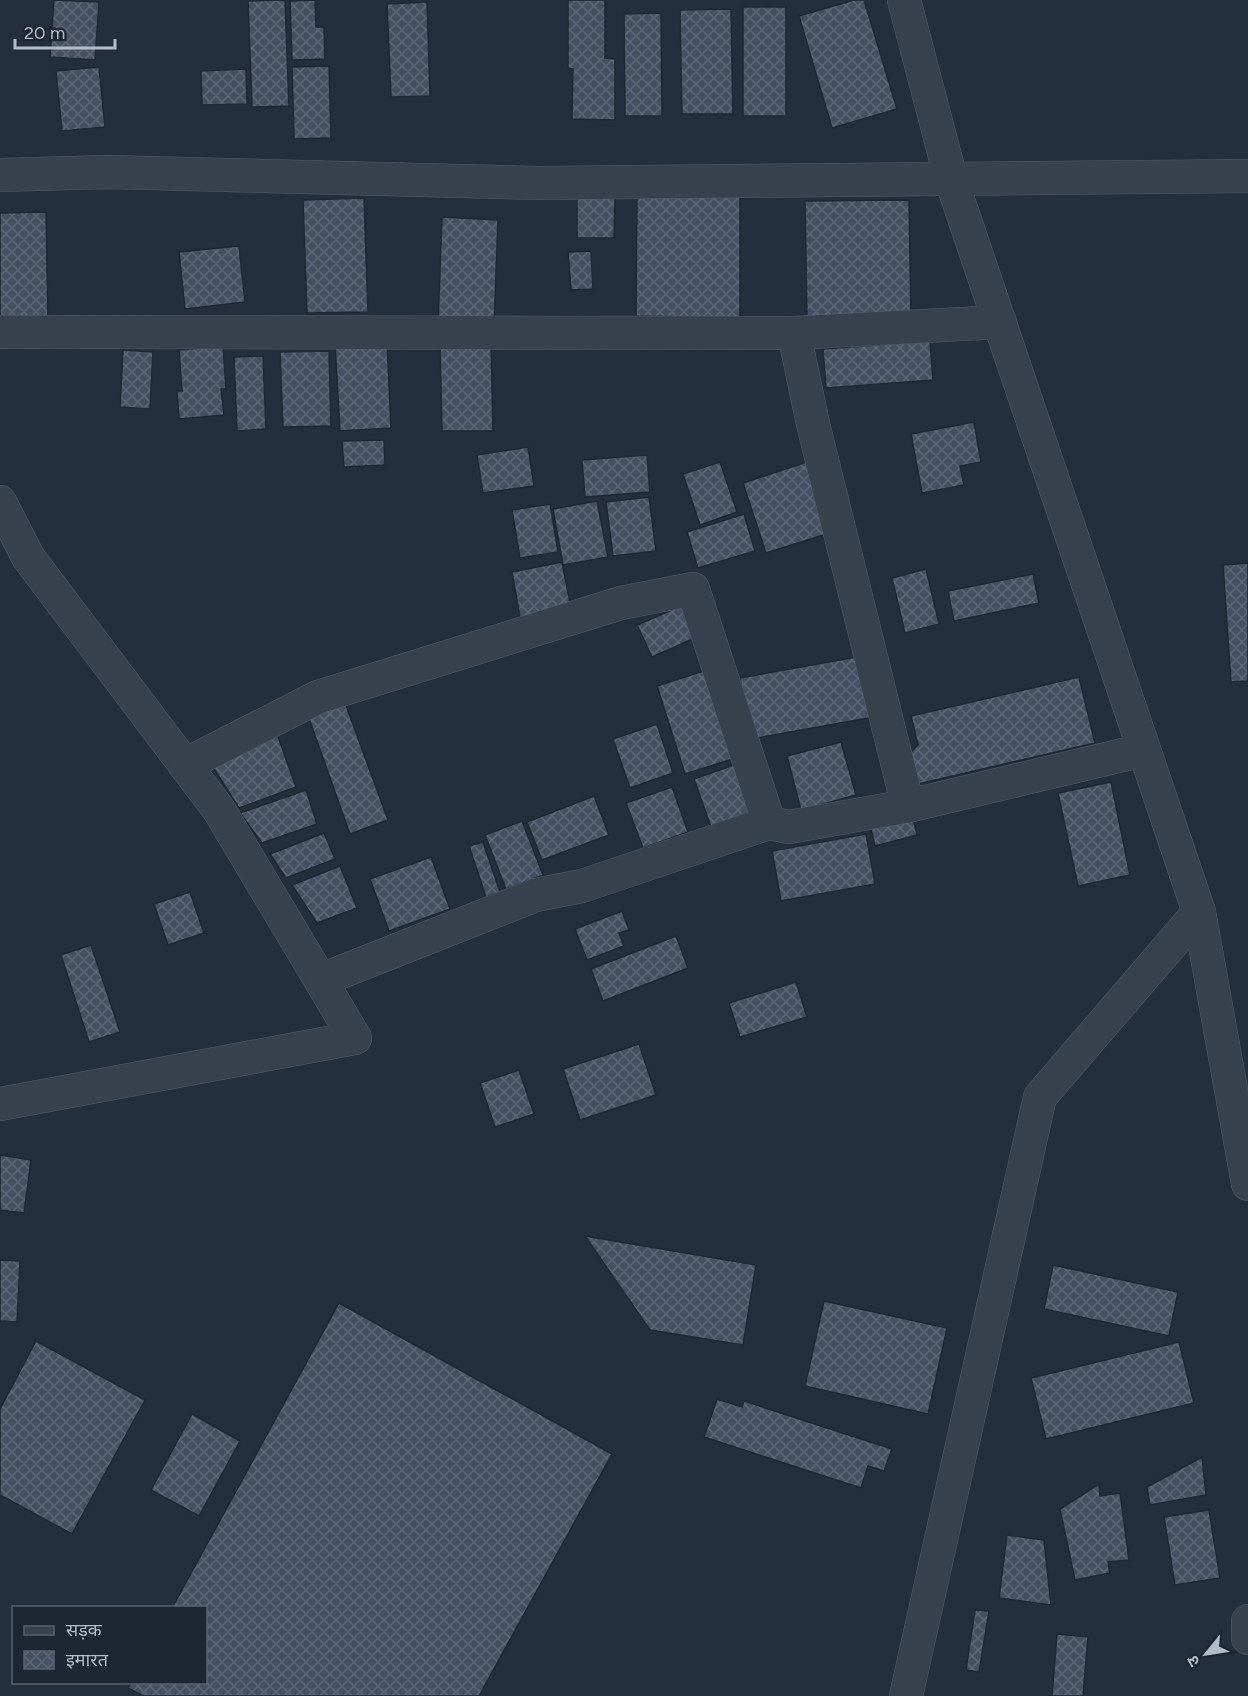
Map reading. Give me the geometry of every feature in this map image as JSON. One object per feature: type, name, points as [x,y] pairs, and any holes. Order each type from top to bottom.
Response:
[{"type":"street","points":[[904,0],[951,179],[1199,912],[1241,1110],[1248,1184]]},
{"type":"street","points":[[0,174],[108,172],[538,183],[1248,176]]},
{"type":"street","points":[[0,332],[794,333],[999,322]]},
{"type":"street","points":[[794,333],[813,424],[908,806]]},
{"type":"street","points":[[0,502],[28,557],[219,810],[355,1038],[0,1104]]},
{"type":"street","points":[[185,765],[318,697],[621,603],[693,589],[769,823]]},
{"type":"street","points":[[321,980],[536,895],[582,886],[769,823],[789,827],[908,806],[1144,750]]},
{"type":"street","points":[[906,1696],[1040,1096],[1199,912]]},
{"type":"street","points":[[1248,1622],[1248,1638]]},
{"type":"building","points":[[54,0],[99,2],[95,60],[50,57]]},
{"type":"building","points":[[285,0],[289,106],[252,107],[248,1]]},
{"type":"building","points":[[315,0],[316,27],[324,27],[325,59],[292,60],[290,1]]},
{"type":"building","points":[[568,0],[605,0],[605,58],[615,59],[615,120],[572,119],[573,69],[568,68]]},
{"type":"building","points":[[854,0],[864,0],[897,109],[832,128],[799,16]]},
{"type":"building","points":[[427,2],[430,96],[391,97],[387,4]]},
{"type":"building","points":[[743,7],[786,7],[786,116],[743,116]]},
{"type":"building","points":[[731,9],[733,114],[682,114],[680,10]]},
{"type":"building","points":[[661,13],[662,116],[625,116],[624,14]]},
{"type":"building","points":[[329,66],[331,138],[294,139],[292,67]]},
{"type":"building","points":[[99,67],[105,127],[62,131],[56,71]]},
{"type":"building","points":[[246,69],[247,104],[202,105],[201,71]]},
{"type":"building","points":[[577,192],[615,192],[614,238],[577,238]]},
{"type":"building","points":[[637,192],[740,193],[740,318],[636,316]]},
{"type":"building","points":[[364,198],[368,312],[307,313],[303,200]]},
{"type":"building","points":[[909,200],[911,317],[807,318],[805,201]]},
{"type":"building","points":[[46,212],[48,320],[0,322],[0,213]]},
{"type":"building","points":[[442,217],[498,220],[494,327],[438,325]]},
{"type":"building","points":[[239,246],[245,302],[185,309],[179,252]]},
{"type":"building","points":[[591,251],[593,289],[571,290],[568,252]]},
{"type":"building","points":[[387,341],[391,428],[340,431],[335,344]]},
{"type":"building","points":[[491,341],[493,431],[442,431],[440,342]]},
{"type":"building","points":[[930,341],[933,380],[826,388],[823,349]]},
{"type":"building","points":[[223,346],[226,389],[221,389],[224,415],[179,419],[177,391],[182,391],[179,350]]},
{"type":"building","points":[[123,350],[153,352],[150,409],[120,407]]},
{"type":"building","points":[[329,351],[331,426],[283,427],[280,352]]},
{"type":"building","points":[[263,356],[266,429],[237,431],[234,357]]},
{"type":"building","points":[[974,422],[981,462],[960,466],[964,485],[922,493],[911,434]]},
{"type":"building","points":[[384,440],[385,465],[344,467],[342,441]]},
{"type":"building","points":[[528,447],[534,486],[483,493],[477,455]]},
{"type":"building","points":[[647,455],[650,492],[585,497],[582,460]]},
{"type":"building","points":[[810,461],[833,532],[766,553],[743,483]]},
{"type":"building","points":[[720,462],[737,512],[700,525],[683,474]]},
{"type":"building","points":[[649,497],[656,551],[613,556],[606,502]]},
{"type":"building","points":[[597,501],[608,557],[563,565],[553,509]]},
{"type":"building","points":[[550,504],[558,552],[520,558],[512,510]]},
{"type":"building","points":[[744,514],[755,551],[698,568],[687,532]]},
{"type":"building","points":[[562,562],[572,613],[521,623],[512,572]]},
{"type":"building","points":[[1248,563],[1248,681],[1231,682],[1223,565]]},
{"type":"building","points":[[926,569],[939,624],[905,633],[892,578]]},
{"type":"building","points":[[1033,574],[1039,603],[954,621],[948,591]]},
{"type":"building","points":[[681,606],[695,638],[652,657],[637,625]]},
{"type":"building","points":[[862,656],[874,717],[751,739],[740,678]]},
{"type":"building","points":[[716,667],[745,755],[685,774],[657,686]]},
{"type":"building","points":[[1079,677],[1095,743],[918,784],[911,752],[918,745],[911,716]]},
{"type":"building","points":[[344,700],[388,820],[350,834],[307,713]]},
{"type":"building","points":[[657,724],[673,773],[630,788],[613,739]]},
{"type":"building","points":[[276,731],[296,787],[239,808],[206,756]]},
{"type":"building","points":[[841,742],[856,795],[801,810],[787,756]]},
{"type":"building","points":[[742,762],[759,809],[711,827],[694,779]]},
{"type":"building","points":[[1111,782],[1130,875],[1078,886],[1058,793]]},
{"type":"building","points":[[672,787],[688,832],[643,848],[626,803]]},
{"type":"building","points":[[306,790],[317,824],[262,843],[240,813]]},
{"type":"building","points":[[594,796],[609,835],[542,860],[527,822]]},
{"type":"building","points":[[911,809],[917,835],[875,846],[869,820]]},
{"type":"building","points":[[522,821],[543,875],[506,889],[485,835]]},
{"type":"building","points":[[324,833],[335,859],[286,878],[270,854]]},
{"type":"building","points":[[866,834],[875,884],[781,901],[772,851]]},
{"type":"building","points":[[483,842],[500,892],[486,897],[469,846]]},
{"type":"building","points":[[431,857],[450,909],[389,931],[370,879]]},
{"type":"building","points":[[340,866],[357,908],[317,923],[292,885]]},
{"type":"building","points":[[190,892],[204,933],[168,945],[154,904]]},
{"type":"building","points":[[622,911],[629,930],[619,933],[624,946],[587,960],[575,929]]},
{"type":"building","points":[[676,936],[688,968],[603,1001],[591,969]]},
{"type":"building","points":[[91,945],[120,1032],[89,1042],[61,955]]},
{"type":"building","points":[[796,982],[807,1017],[740,1037],[729,1003]]},
{"type":"building","points":[[639,1044],[656,1095],[580,1120],[563,1069]]},
{"type":"building","points":[[519,1070],[534,1114],[495,1127],[480,1083]]},
{"type":"building","points":[[0,1155],[31,1160],[24,1213],[0,1210]]},
{"type":"building","points":[[585,1236],[756,1265],[743,1345],[650,1330]]},
{"type":"building","points":[[0,1260],[20,1261],[17,1322],[0,1321]]},
{"type":"building","points":[[1053,1265],[1178,1292],[1169,1336],[1044,1309]]},
{"type":"building","points":[[824,1301],[947,1328],[928,1414],[805,1386]]},
{"type":"building","points":[[339,1303],[612,1454],[479,1696],[143,1696],[128,1688],[130,1684],[207,1684],[207,1606],[173,1606]]},
{"type":"building","points":[[36,1341],[145,1400],[72,1534],[0,1495],[0,1409]]},
{"type":"building","points":[[1179,1342],[1194,1403],[1046,1439],[1031,1378]]},
{"type":"building","points":[[717,1399],[742,1407],[744,1401],[892,1449],[884,1471],[868,1466],[861,1488],[704,1437]]},
{"type":"building","points":[[192,1414],[240,1441],[199,1516],[151,1490]]},
{"type":"building","points":[[1202,1457],[1206,1495],[1150,1505],[1147,1487]]},
{"type":"building","points":[[1099,1484],[1100,1496],[1120,1493],[1129,1560],[1108,1562],[1110,1573],[1075,1580],[1060,1509]]},
{"type":"building","points":[[1209,1510],[1220,1578],[1175,1585],[1164,1517]]},
{"type":"building","points":[[1007,1535],[1044,1540],[1051,1605],[999,1598]]},
{"type":"building","points":[[975,1610],[989,1611],[979,1672],[966,1670]]},
{"type":"building","points":[[1057,1634],[1088,1637],[1083,1696],[1052,1696]]}]
